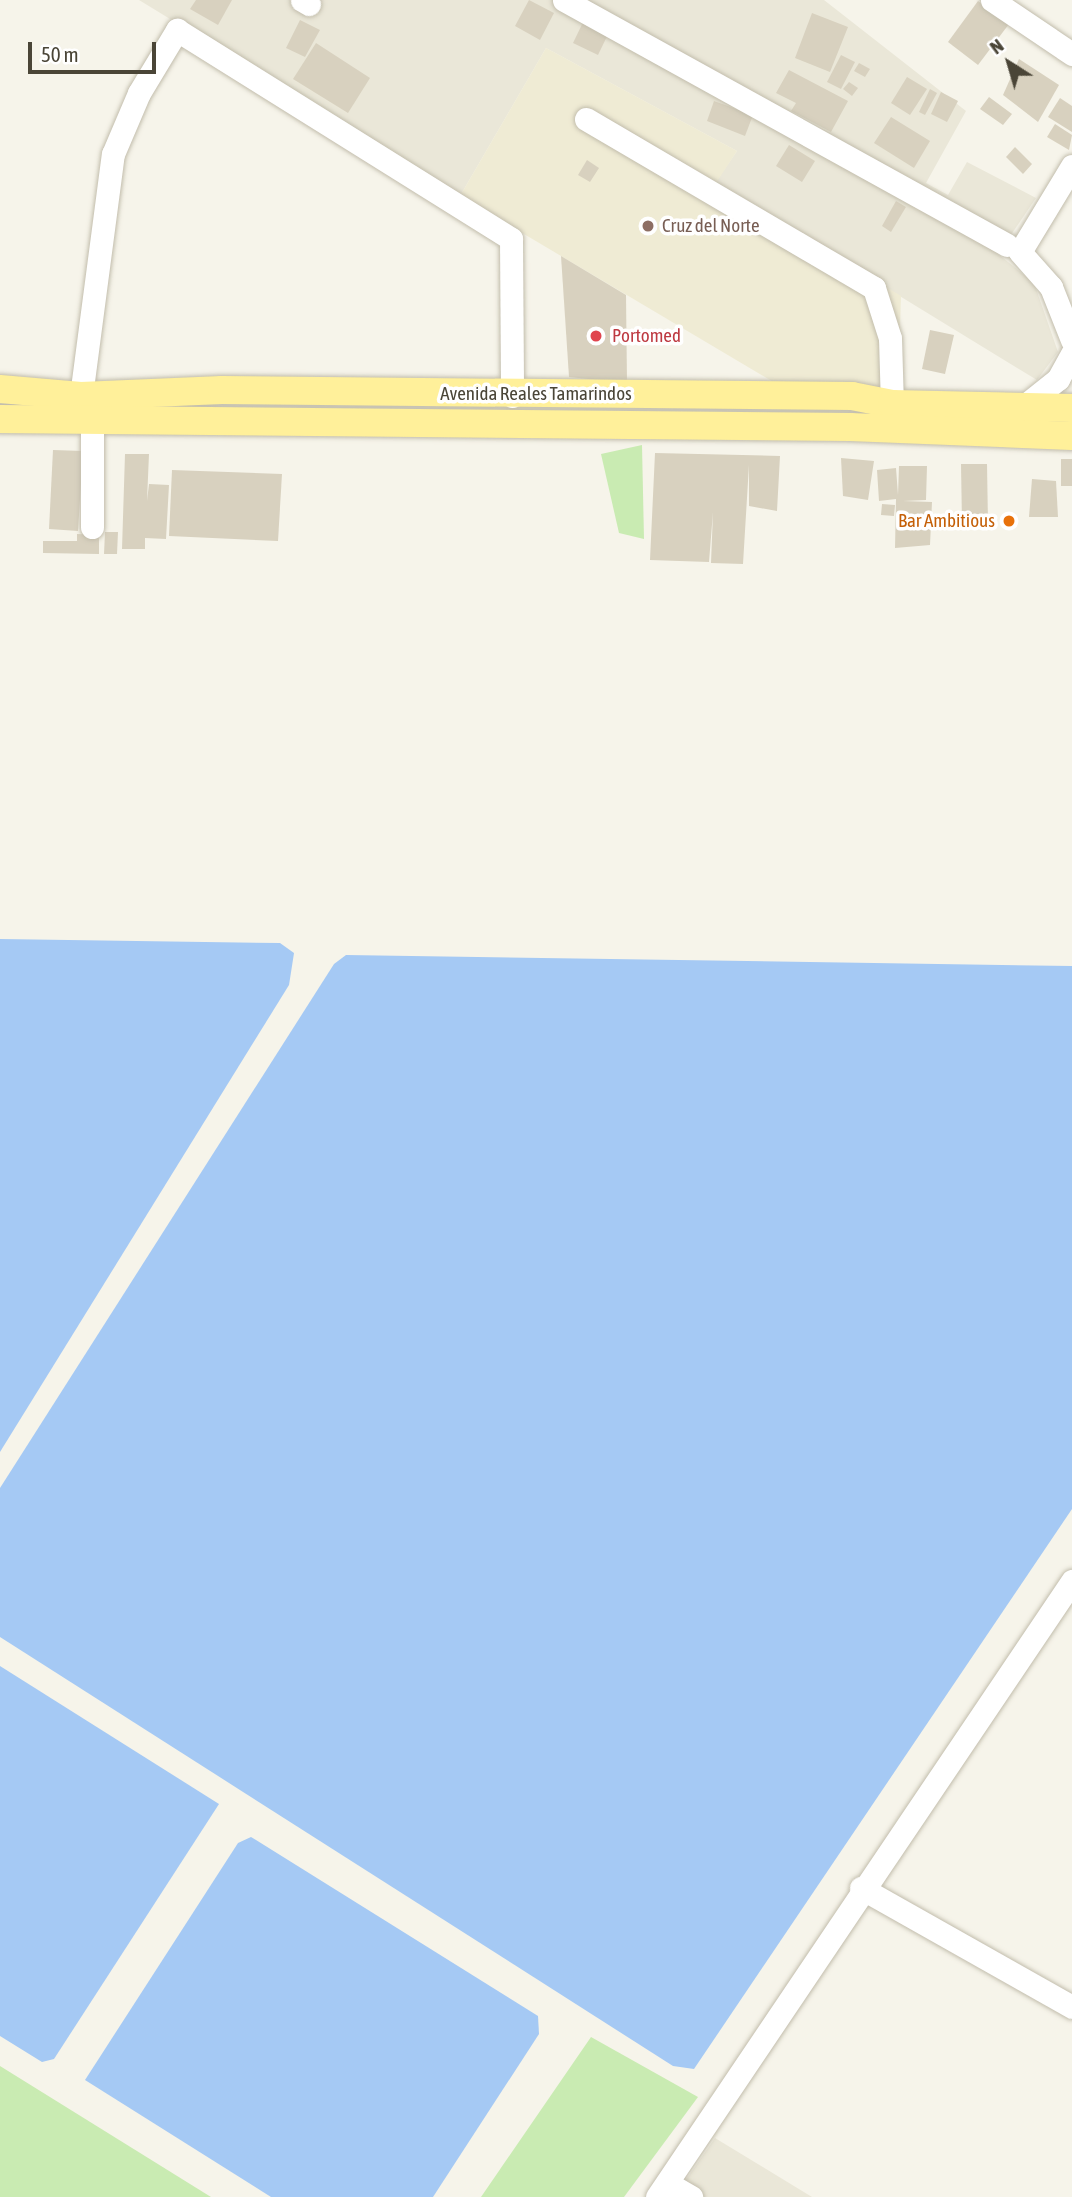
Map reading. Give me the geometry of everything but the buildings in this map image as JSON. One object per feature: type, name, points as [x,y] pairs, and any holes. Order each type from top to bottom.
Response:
[{"type":"main road","name":"Avenida Reales Tamarindos","points":[[0,390],[81,396],[222,390],[512,396],[852,396],[892,404],[1072,408]]},
{"type":"main road","points":[[569,394],[569,423]]},
{"type":"main road","name":"Avenida Reales Tamarindos","points":[[0,419],[92,424],[221,418],[569,423],[1072,436]]},
{"type":"street","points":[[564,0],[1007,246]]},
{"type":"street","points":[[992,0],[1072,54]]},
{"type":"street","points":[[81,396],[113,154],[139,93],[177,30],[510,239],[512,396]]},
{"type":"street","points":[[586,119],[874,288],[890,338],[892,404]]},
{"type":"street","points":[[1072,166],[1020,253],[1051,287],[1072,340]]},
{"type":"street","points":[[1023,407],[1058,379],[1072,354]]},
{"type":"street","points":[[92,424],[92,527]]},
{"type":"street","points":[[691,2197],[662,2190],[861,1888],[1072,1581]]},
{"type":"street","points":[[861,1888],[1072,2007]]},
{"type":"shaded area","points":[[139,0],[824,0],[966,111],[926,183],[948,195],[967,162],[1036,198],[998,254],[1034,283],[1058,352],[1037,380],[715,183],[737,151],[546,48],[460,196]]},
{"type":"shaded area","name":"Cruz del Norte","points":[[546,48],[737,151],[716,183],[901,296],[898,389],[780,386],[460,196]]},
{"type":"shaded area","points":[[715,2138],[812,2197],[674,2197]]},
{"type":"green space","points":[[642,445],[644,539],[619,533],[601,454]]},
{"type":"green space","points":[[591,2037],[698,2097],[624,2197],[481,2197]]},
{"type":"green space","points":[[0,2066],[211,2197],[0,2197]]},
{"type":"water","points":[[0,939],[280,943],[294,953],[289,985],[0,1452]]},
{"type":"water","points":[[346,955],[1072,966],[1072,1509],[694,2069],[673,2066],[0,1637],[0,1488],[334,964]]},
{"type":"water","points":[[0,1666],[219,1804],[54,2059],[42,2062],[0,2036]]},
{"type":"water","points":[[251,1837],[538,2016],[539,2034],[433,2197],[271,2197],[85,2080],[238,1843]]},
{"type":"place","name":"Cruz del Norte","points":[[648,226]]},
{"type":"place","name":"Portomed","points":[[596,336]]},
{"type":"place","name":"Bar Ambitious","points":[[1009,521]]}]
